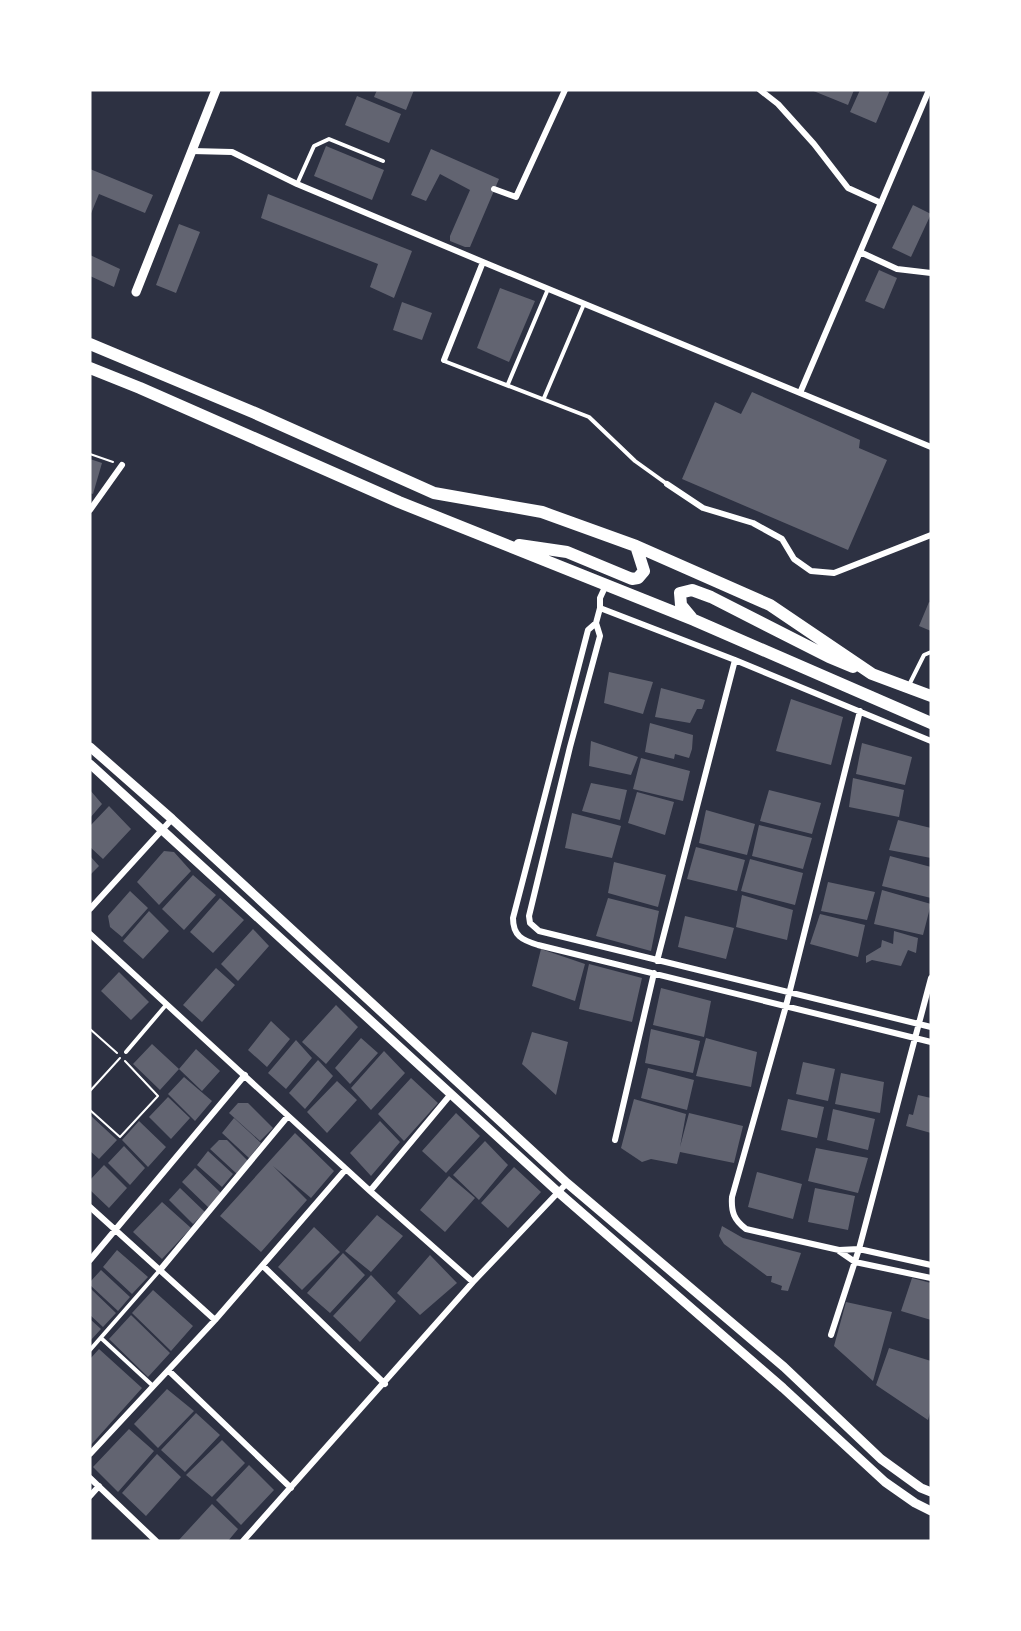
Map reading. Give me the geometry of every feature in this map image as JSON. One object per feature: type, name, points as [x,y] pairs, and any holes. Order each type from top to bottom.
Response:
[{"type":"main road","points":[[90,344],[255,413],[434,493],[542,512],[636,546],[770,605],[872,674]]},
{"type":"main road","points":[[90,368],[399,502],[694,620],[931,723]]},
{"type":"main road","points":[[499,542],[567,552],[632,579],[638,579],[644,571],[636,546]]},
{"type":"main road","points":[[694,620],[681,605],[680,593],[692,590],[711,597],[830,657],[931,696]]},
{"type":"street","points":[[136,292],[216,90]]},
{"type":"street","points":[[494,189],[516,197],[565,90]]},
{"type":"street","points":[[760,90],[778,104],[814,144],[848,188],[881,202]]},
{"type":"street","points":[[800,393],[929,90]]},
{"type":"street","points":[[192,151],[232,152],[297,184],[931,447]]},
{"type":"street","points":[[860,252],[897,269],[931,273]]},
{"type":"street","points":[[444,360],[483,262]]},
{"type":"street","points":[[90,510],[122,465]]},
{"type":"street","points":[[667,484],[704,508],[753,523],[782,540],[794,559],[811,571],[834,573],[931,535]]},
{"type":"street","points":[[606,585],[600,598],[596,622],[588,630],[513,918],[514,930],[518,937],[538,945],[931,1042]]},
{"type":"street","points":[[600,608],[735,660],[931,741]]},
{"type":"street","points":[[596,622],[600,636],[530,910],[530,923],[540,931],[931,1027]]},
{"type":"street","points":[[657,961],[735,660]]},
{"type":"street","points":[[860,711],[786,1006],[732,1197],[731,1209],[737,1222],[746,1229],[839,1250],[859,1249],[931,1265]]},
{"type":"street","points":[[90,747],[172,819],[567,1183],[784,1367],[881,1459],[921,1488],[931,1492]]},
{"type":"street","points":[[90,764],[558,1192],[783,1388],[885,1482],[931,1511]]},
{"type":"street","points":[[90,909],[172,819]]},
{"type":"street","points":[[90,934],[370,1191],[473,1282]]},
{"type":"street","points":[[615,1140],[654,973]]},
{"type":"street","points":[[831,1335],[859,1249],[931,978]]},
{"type":"street","points":[[90,1260],[245,1075]]},
{"type":"street","points":[[370,1191],[451,1094]]},
{"type":"street","points":[[160,1270],[288,1116]]},
{"type":"street","points":[[90,1454],[215,1320],[346,1169]]},
{"type":"street","points":[[243,1541],[385,1384],[473,1282],[567,1183]]},
{"type":"street","points":[[90,1207],[215,1320]]},
{"type":"street","points":[[839,1250],[855,1262],[931,1278]]},
{"type":"street","points":[[263,1266],[385,1384]]},
{"type":"street","points":[[168,1371],[291,1488]]},
{"type":"street","points":[[90,1478],[156,1541]]},
{"type":"street","points":[[90,1496],[99,1486]]},
{"type":"lane","points":[[297,184],[314,146],[329,139],[383,161]]},
{"type":"lane","points":[[508,384],[548,289]]},
{"type":"lane","points":[[544,398],[584,304]]},
{"type":"lane","points":[[444,360],[589,417],[635,461],[667,484]]},
{"type":"lane","points":[[908,687],[924,655],[931,652]]},
{"type":"lane","points":[[126,1052],[167,1004]]},
{"type":"lane","points":[[90,1350],[160,1270]]},
{"type":"lane","points":[[101,1338],[153,1386]]},
{"type":"path","points":[[90,454],[122,465]]},
{"type":"path","points":[[90,1029],[121,1057],[158,1096],[120,1137],[90,1110]]},
{"type":"path","points":[[90,1091],[121,1057]]},
{"type":"building","points":[[377,90],[414,90],[406,110],[374,97]]},
{"type":"building","points":[[811,90],[854,90],[848,105]]},
{"type":"building","points":[[860,90],[890,90],[876,123],[850,112]]},
{"type":"building","points":[[357,96],[401,114],[389,143],[345,125]]},
{"type":"building","points":[[326,146],[384,170],[372,200],[314,176]]},
{"type":"building","points":[[431,149],[499,179],[470,247],[450,241],[450,236],[470,190],[440,174],[426,201],[411,195]]},
{"type":"building","points":[[90,169],[153,195],[145,213],[99,194],[90,216]]},
{"type":"building","points":[[268,194],[412,251],[394,298],[370,287],[378,264],[261,218]]},
{"type":"building","points":[[913,205],[931,214],[911,257],[892,248]]},
{"type":"building","points":[[179,224],[200,232],[176,293],[156,285]]},
{"type":"building","points":[[90,255],[120,269],[114,287],[90,276]]},
{"type":"building","points":[[879,270],[897,278],[884,309],[865,301]]},
{"type":"building","points":[[500,288],[535,301],[509,362],[477,348]]},
{"type":"building","points":[[402,302],[432,313],[422,340],[393,330]]},
{"type":"building","points":[[752,392],[860,440],[859,448],[887,460],[848,550],[682,479],[715,402],[741,414]]},
{"type":"building","points":[[90,459],[102,463],[93,494],[90,493]]},
{"type":"building","points":[[929,602],[931,603],[931,631],[919,626]]},
{"type":"building","points":[[609,672],[653,682],[643,714],[604,703]]},
{"type":"building","points":[[661,688],[705,700],[702,709],[697,709],[690,723],[655,717]]},
{"type":"building","points":[[791,699],[843,717],[831,765],[776,751]]},
{"type":"building","points":[[650,723],[693,735],[689,758],[675,754],[674,759],[645,752]]},
{"type":"building","points":[[591,741],[638,757],[631,775],[589,766]]},
{"type":"building","points":[[862,743],[912,757],[905,785],[856,774]]},
{"type":"building","points":[[641,758],[690,771],[683,801],[633,789]]},
{"type":"building","points":[[853,778],[904,790],[899,817],[849,807]]},
{"type":"building","points":[[591,783],[627,790],[620,820],[582,811]]},
{"type":"building","points":[[90,790],[102,804],[90,818]]},
{"type":"building","points":[[769,790],[821,803],[812,834],[760,821]]},
{"type":"building","points":[[637,792],[674,802],[665,835],[628,823]]},
{"type":"building","points":[[109,806],[131,829],[103,859],[90,847],[90,826]]},
{"type":"building","points":[[706,810],[755,824],[747,855],[699,843]]},
{"type":"building","points":[[572,813],[621,826],[612,858],[565,848]]},
{"type":"building","points":[[898,820],[931,828],[931,858],[889,850]]},
{"type":"building","points":[[759,825],[812,838],[803,869],[752,856]]},
{"type":"building","points":[[696,847],[745,860],[737,891],[687,879]]},
{"type":"building","points":[[164,851],[174,852],[191,871],[159,905],[137,882]]},
{"type":"building","points":[[90,856],[99,866],[90,875]]},
{"type":"building","points":[[890,856],[931,867],[931,898],[882,886]]},
{"type":"building","points":[[750,859],[803,873],[795,905],[741,891]]},
{"type":"building","points":[[614,862],[666,875],[658,907],[608,893]]},
{"type":"building","points":[[193,875],[216,895],[184,930],[162,909]]},
{"type":"building","points":[[828,882],[875,892],[867,920],[821,911]]},
{"type":"building","points":[[882,890],[931,904],[923,935],[874,924]]},
{"type":"building","points":[[130,891],[148,908],[122,937],[110,927],[108,916]]},
{"type":"building","points":[[742,895],[793,910],[787,940],[736,927]]},
{"type":"building","points":[[220,898],[244,920],[213,953],[190,932]]},
{"type":"building","points":[[608,898],[659,911],[651,951],[596,936]]},
{"type":"building","points":[[149,911],[169,931],[143,959],[123,941]]},
{"type":"building","points":[[820,914],[865,925],[858,957],[810,944]]},
{"type":"building","points":[[685,916],[734,928],[726,959],[678,947]]},
{"type":"building","points":[[253,929],[269,946],[238,981],[221,964]]},
{"type":"building","points":[[894,931],[918,938],[916,953],[908,950],[901,966],[872,960],[866,963],[866,956],[881,947],[882,940],[893,944]]},
{"type":"building","points":[[541,949],[585,964],[575,1001],[532,986]]},
{"type":"building","points":[[589,964],[642,978],[632,1022],[579,1009]]},
{"type":"building","points":[[216,968],[235,985],[202,1022],[183,1005]]},
{"type":"building","points":[[119,972],[149,1002],[131,1020],[101,991]]},
{"type":"building","points":[[661,988],[711,1001],[704,1037],[653,1025]]},
{"type":"building","points":[[336,1005],[358,1027],[326,1064],[302,1042]]},
{"type":"building","points":[[271,1021],[290,1039],[267,1067],[248,1050]]},
{"type":"building","points":[[651,1029],[700,1041],[693,1073],[645,1063]]},
{"type":"building","points":[[532,1032],[568,1042],[556,1095],[522,1064]]},
{"type":"building","points":[[361,1038],[378,1053],[350,1084],[335,1068]]},
{"type":"building","points":[[706,1038],[757,1052],[751,1087],[696,1076]]},
{"type":"building","points":[[296,1040],[312,1058],[286,1089],[268,1073]]},
{"type":"building","points":[[152,1044],[179,1069],[160,1090],[133,1064]]},
{"type":"building","points":[[196,1049],[220,1071],[202,1091],[179,1069]]},
{"type":"building","points":[[384,1051],[405,1073],[371,1110],[351,1088]]},
{"type":"building","points":[[318,1060],[333,1076],[305,1109],[289,1093]]},
{"type":"building","points":[[803,1062],[835,1069],[828,1101],[796,1094]]},
{"type":"building","points":[[648,1068],[694,1080],[687,1110],[641,1098]]},
{"type":"building","points":[[841,1073],[884,1082],[880,1113],[835,1104]]},
{"type":"building","points":[[184,1077],[212,1101],[195,1121],[168,1094]]},
{"type":"building","points":[[411,1078],[438,1103],[404,1141],[378,1114]]},
{"type":"building","points":[[337,1081],[357,1100],[327,1133],[307,1112]]},
{"type":"building","points":[[918,1095],[931,1098],[931,1133],[906,1126],[909,1114],[913,1115]]},
{"type":"building","points":[[168,1097],[190,1118],[171,1139],[149,1117]]},
{"type":"building","points":[[634,1099],[686,1114],[680,1147],[689,1113],[743,1126],[734,1163],[680,1152],[677,1164],[651,1159],[642,1162],[621,1148]]},
{"type":"building","points":[[788,1099],[824,1107],[817,1138],[781,1130]]},
{"type":"building","points":[[238,1103],[248,1103],[273,1128],[260,1141],[229,1113]]},
{"type":"building","points":[[833,1109],[875,1119],[868,1150],[827,1140]]},
{"type":"building","points":[[456,1113],[480,1136],[446,1173],[422,1151]]},
{"type":"building","points":[[90,1115],[117,1140],[99,1159],[90,1151]]},
{"type":"building","points":[[234,1118],[261,1143],[249,1158],[222,1133]]},
{"type":"building","points":[[139,1121],[166,1147],[148,1167],[122,1140]]},
{"type":"building","points":[[380,1121],[400,1142],[371,1176],[350,1153]]},
{"type":"building","points":[[295,1133],[334,1171],[311,1198],[273,1166],[307,1200],[261,1252],[220,1216]]},
{"type":"building","points":[[219,1140],[227,1140],[248,1161],[237,1174],[210,1149]]},
{"type":"building","points":[[485,1141],[508,1165],[479,1200],[453,1175]]},
{"type":"building","points":[[124,1146],[145,1168],[130,1185],[108,1163]]},
{"type":"building","points":[[816,1148],[868,1158],[858,1193],[808,1181]]},
{"type":"building","points":[[208,1151],[233,1174],[222,1187],[197,1165]]},
{"type":"building","points":[[104,1165],[127,1188],[109,1208],[90,1190],[90,1180]]},
{"type":"building","points":[[514,1167],[541,1192],[508,1228],[481,1203]]},
{"type":"building","points":[[195,1168],[222,1194],[209,1208],[182,1182]]},
{"type":"building","points":[[757,1172],[802,1184],[793,1219],[748,1207]]},
{"type":"building","points":[[449,1176],[475,1198],[445,1232],[420,1210]]},
{"type":"building","points":[[180,1188],[205,1212],[193,1224],[169,1200]]},
{"type":"building","points":[[815,1188],[855,1196],[848,1230],[808,1222]]},
{"type":"building","points":[[162,1202],[191,1228],[162,1259],[133,1232]]},
{"type":"building","points":[[377,1215],[403,1236],[371,1272],[345,1251]]},
{"type":"building","points":[[722,1226],[743,1238],[801,1253],[788,1291],[781,1290],[782,1286],[771,1282],[772,1276],[767,1276],[724,1244],[719,1236]]},
{"type":"building","points":[[314,1227],[340,1252],[302,1290],[278,1267]]},
{"type":"building","points":[[117,1250],[148,1277],[132,1294],[103,1267]]},
{"type":"building","points":[[343,1253],[365,1275],[330,1313],[307,1293]]},
{"type":"building","points":[[430,1255],[457,1283],[420,1315],[397,1293]]},
{"type":"building","points":[[101,1270],[130,1297],[118,1311],[90,1285]]},
{"type":"building","points":[[371,1275],[396,1301],[360,1342],[333,1316]]},
{"type":"building","points":[[912,1278],[931,1283],[931,1320],[901,1311]]},
{"type":"building","points":[[90,1288],[116,1313],[103,1327],[90,1315]]},
{"type":"building","points":[[153,1290],[193,1326],[171,1351],[132,1313]]},
{"type":"building","points":[[846,1302],[892,1312],[873,1381],[834,1346]]},
{"type":"building","points":[[131,1315],[170,1353],[148,1377],[109,1339]]},
{"type":"building","points":[[90,1319],[101,1329],[90,1341]]},
{"type":"building","points":[[889,1348],[931,1361],[931,1409],[928,1420],[876,1385]]},
{"type":"building","points":[[99,1349],[142,1388],[90,1446],[90,1359]]},
{"type":"building","points":[[167,1389],[194,1411],[158,1448],[134,1424]]},
{"type":"building","points":[[196,1413],[220,1435],[185,1472],[161,1450]]},
{"type":"building","points":[[129,1429],[154,1451],[118,1492],[93,1467]]},
{"type":"building","points":[[222,1440],[245,1463],[212,1497],[186,1475]]},
{"type":"building","points":[[157,1454],[181,1477],[146,1516],[122,1493]]},
{"type":"building","points":[[249,1465],[274,1490],[241,1525],[216,1500]]},
{"type":"building","points":[[212,1504],[238,1529],[228,1541],[178,1541]]}]
